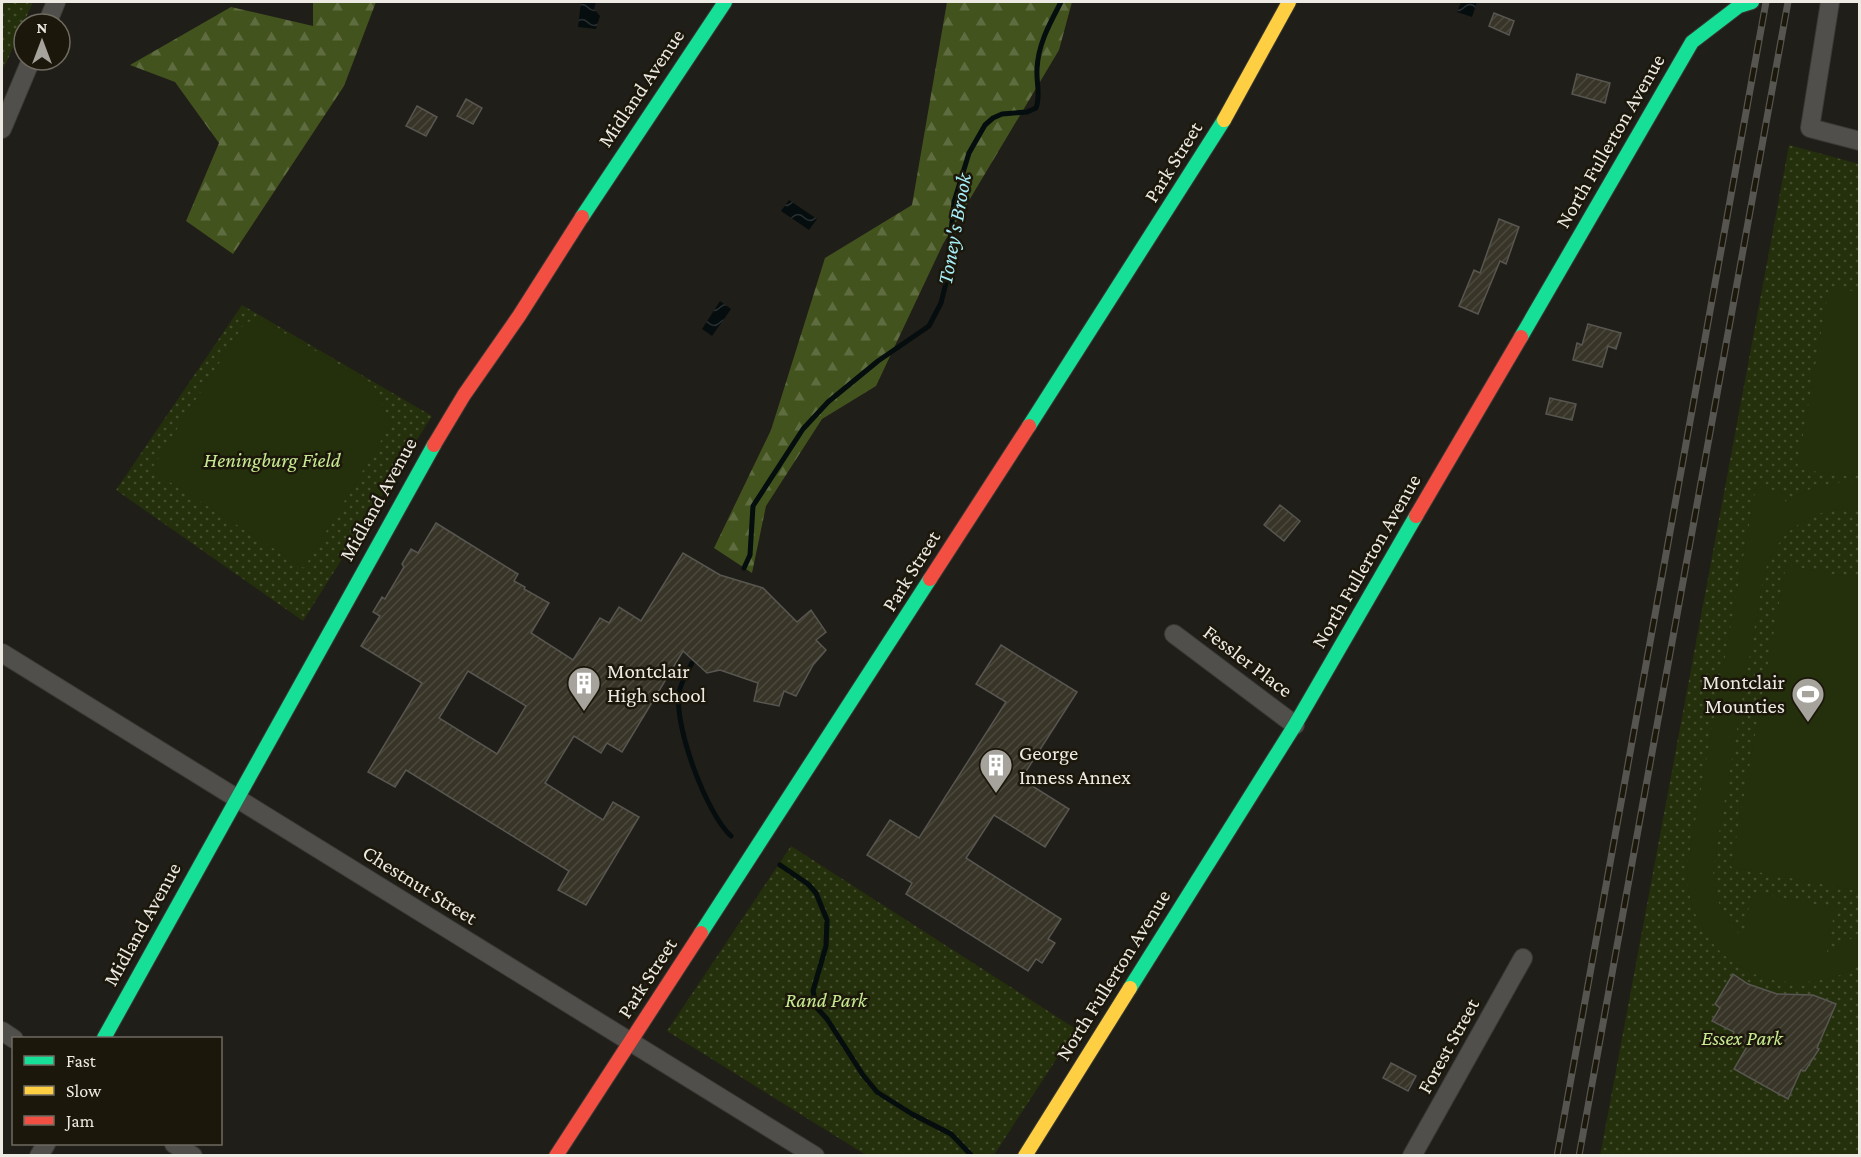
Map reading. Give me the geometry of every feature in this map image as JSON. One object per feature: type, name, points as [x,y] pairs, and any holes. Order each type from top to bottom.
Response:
[{"type":"street","name":"Midland Avenue","points":[[105,1037],[412,483],[464,395],[725,2]]},
{"type":"street","name":"Park Street","points":[[556,1155],[1093,328],[1234,104],[1290,2]]},
{"type":"street","name":"North Fullerton Avenue","points":[[1025,1155],[1295,724],[1692,42],[1738,6],[1752,2]]},
{"type":"street","points":[[1830,2],[1810,128],[1860,141]]},
{"type":"street","points":[[2,129],[26,72]]},
{"type":"street","name":"Fessler Place","points":[[1174,634],[1295,724]]},
{"type":"street","name":"Chestnut Street","points":[[2,653],[815,1155]]},
{"type":"street","name":"Forest Street","points":[[1412,1155],[1523,958]]},
{"type":"street","points":[[177,1145],[193,1155]]},
{"type":"green space","points":[[2,2],[33,2],[29,12],[12,12],[12,50],[2,69]]},
{"type":"green space","points":[[313,2],[376,2],[344,86],[233,254],[186,221],[219,143],[175,82],[130,65],[231,7],[313,26]]},
{"type":"green space","points":[[947,2],[1072,2],[1059,50],[943,244],[876,386],[822,419],[766,506],[752,573],[714,548],[771,430],[825,258],[912,205]]},
{"type":"green space","name":"Essex Park","points":[[1789,145],[1859,164],[1859,1155],[1600,1156]]},
{"type":"green space","points":[[1829,287],[1859,292],[1859,475],[1849,476],[1797,469]]},
{"type":"green space","name":"Heningburg Field","points":[[242,305],[432,416],[303,621],[116,490]]},
{"type":"green space","name":"Heningburg Field","points":[[258,318],[373,384],[391,424],[304,568],[151,470],[244,324]]},
{"type":"green space","points":[[1841,482],[1859,482],[1859,509],[1823,513],[1791,530],[1773,552],[1763,579],[1713,868],[1720,906],[1729,923],[1743,937],[1752,892],[1835,908],[1827,952],[1837,949],[1859,933],[1859,965],[1853,969],[1818,981],[1779,981],[1756,975],[1736,964],[1719,950],[1705,933],[1695,913],[1689,890],[1687,866],[1756,487],[1780,491],[1786,502],[1810,489]]},
{"type":"green space","name":"Montclair Mounties","points":[[1786,565],[1859,579],[1859,891],[1731,867]]},
{"type":"green space","name":"Rand Park","points":[[791,846],[1076,1029],[994,1155],[866,1155],[667,1031]]},
{"type":"water","points":[[581,2],[596,2],[594,9],[600,16],[596,29],[578,27]]},
{"type":"water","points":[[1461,2],[1477,2],[1472,17],[1457,12]]},
{"type":"water","points":[[789,200],[817,219],[809,230],[781,211]]},
{"type":"water","points":[[720,301],[731,309],[712,336],[702,329]]},
{"type":"building","points":[[1494,13],[1514,21],[1509,35],[1489,26]]},
{"type":"building","points":[[1577,74],[1610,83],[1605,103],[1572,94]]},
{"type":"building","points":[[466,99],[482,108],[473,124],[457,116]]},
{"type":"building","points":[[417,106],[437,117],[426,136],[406,126]]},
{"type":"building","points":[[1499,219],[1519,227],[1506,264],[1500,261],[1478,314],[1459,306],[1474,270],[1480,273]]},
{"type":"building","points":[[1588,324],[1621,333],[1616,349],[1608,346],[1602,367],[1573,360],[1577,343],[1582,345]]},
{"type":"building","points":[[1550,398],[1576,404],[1572,420],[1546,414]]},
{"type":"building","points":[[1280,505],[1300,521],[1284,541],[1264,525]]},
{"type":"building","name":"Montclair High school","points":[[436,523],[518,574],[514,581],[549,603],[531,633],[573,660],[600,618],[609,623],[619,607],[641,621],[683,553],[720,575],[763,588],[797,622],[811,610],[826,632],[816,640],[826,650],[813,665],[796,696],[784,691],[779,706],[754,701],[758,683],[720,670],[707,673],[683,651],[622,752],[607,743],[601,753],[574,736],[545,783],[603,820],[613,802],[639,817],[586,905],[558,890],[569,871],[406,770],[395,787],[368,772],[422,683],[361,646],[380,616],[373,612],[382,597],[385,599],[404,567],[402,564],[411,549],[418,553]],"holes":[[[468,671],[526,706],[497,754],[439,718]]]},
{"type":"building","name":"George Inness Annex","points":[[1001,645],[1077,692],[1021,779],[1069,809],[1045,847],[994,815],[966,858],[1061,919],[1048,939],[1055,943],[1042,963],[1036,959],[1028,971],[906,894],[912,883],[867,855],[890,820],[919,838],[1006,702],[976,684]]},
{"type":"building","points":[[1733,974],[1748,984],[1777,994],[1813,995],[1836,1004],[1817,1048],[1819,1049],[1805,1071],[1801,1070],[1788,1099],[1734,1069],[1748,1045],[1732,1036],[1734,1032],[1712,1021],[1720,1008],[1715,1004]]},
{"type":"building","points":[[1391,1063],[1416,1076],[1408,1091],[1383,1078]]},
{"type":"waterway","name":"Toney's Brook","points":[[744,568],[750,555],[753,506],[803,429],[828,402],[878,361],[929,326],[941,303],[946,283],[954,202],[969,153],[985,125],[993,118],[1002,114],[1027,112],[1036,108],[1040,51],[1045,34],[1061,2]]},
{"type":"waterway","name":"Toney's Brook","points":[[692,663],[679,693],[682,726],[702,789],[721,825],[731,836]]},
{"type":"waterway","name":"Toney's Brook","points":[[780,865],[808,884],[816,893],[827,920],[826,946],[813,991],[817,1008],[877,1092],[912,1114],[951,1134],[972,1156]]},
{"type":"railway","points":[[1557,1156],[1766,2]]},
{"type":"railway","points":[[1579,1156],[1788,2]]},
{"type":"traffic: fast","points":[[582,217],[725,2]]},
{"type":"traffic: fast","points":[[1521,337],[1692,42],[1739,6],[1752,2]]},
{"type":"traffic: fast","points":[[1029,426],[1224,120]]},
{"type":"traffic: fast","points":[[105,1037],[434,445]]},
{"type":"traffic: fast","points":[[1130,988],[1295,725],[1416,516]]},
{"type":"traffic: fast","points":[[701,933],[930,579]]},
{"type":"traffic: slow","points":[[1224,120],[1289,2]]},
{"type":"traffic: slow","points":[[1025,1156],[1130,988]]},
{"type":"traffic: jam","points":[[434,445],[464,395],[519,316],[582,217]]},
{"type":"traffic: jam","points":[[1416,516],[1521,337]]},
{"type":"traffic: jam","points":[[930,579],[1029,426]]},
{"type":"traffic: jam","points":[[556,1156],[701,933]]},
{"type":"place","name":"Montclair High school","points":[[584,712]]},
{"type":"place","name":"Montclair Mounties","points":[[1808,723]]},
{"type":"place","name":"George Inness Annex","points":[[996,794]]}]
